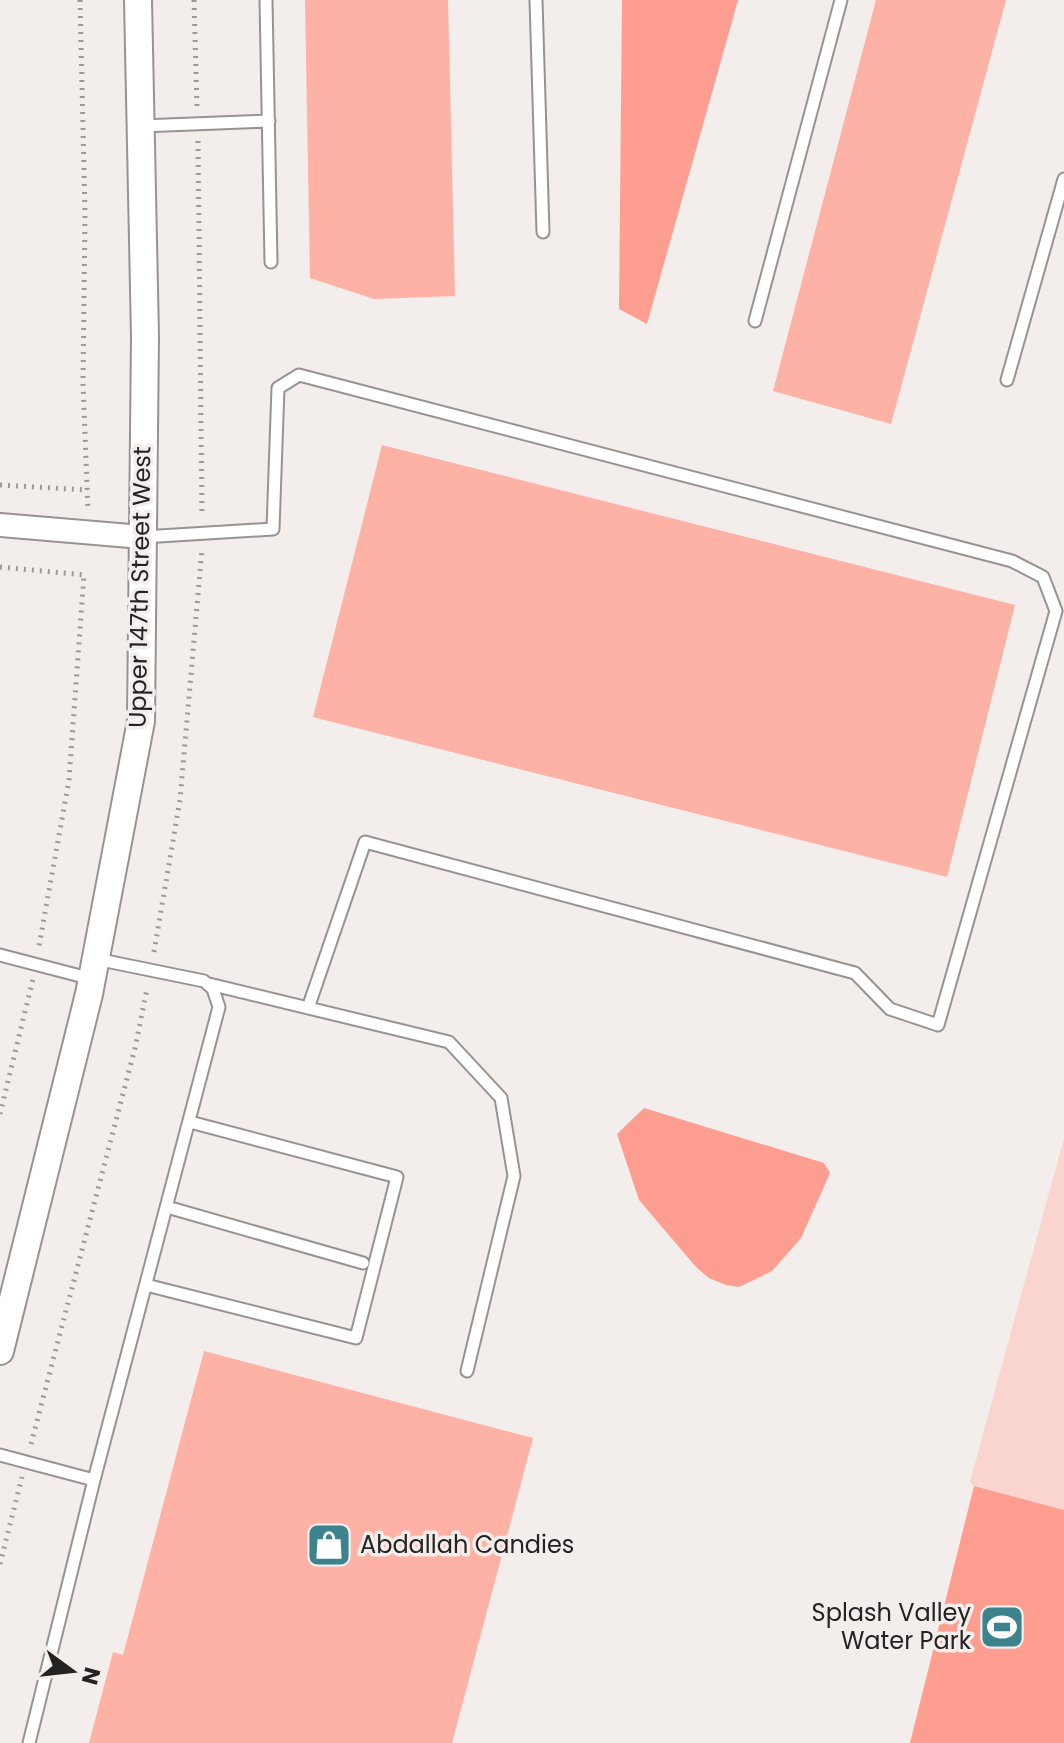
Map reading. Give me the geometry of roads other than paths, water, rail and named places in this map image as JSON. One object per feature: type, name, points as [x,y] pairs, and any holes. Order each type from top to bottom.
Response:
[{"type":"street","name":"Upper 147th Street West","points":[[0,1351],[94,969],[141,721],[145,337],[138,0]]},
{"type":"street","points":[[0,525],[142,537]]},
{"type":"lane","points":[[266,0],[271,262]]},
{"type":"lane","points":[[536,0],[543,232]]},
{"type":"lane","points":[[755,321],[841,0]]},
{"type":"lane","points":[[140,126],[269,121]]},
{"type":"lane","points":[[1007,380],[1064,179]]},
{"type":"lane","points":[[142,537],[273,529],[278,388],[299,375],[1012,561],[1043,577],[1056,611],[938,1025],[890,1009],[855,973],[365,842],[308,1008]]},
{"type":"lane","points":[[0,955],[36,964],[208,984],[449,1042],[501,1098],[514,1176],[467,1371]]},
{"type":"lane","points":[[29,1743],[94,1480],[219,1007],[208,984]]},
{"type":"lane","points":[[146,1285],[356,1338],[397,1177],[190,1122]]},
{"type":"lane","points":[[167,1207],[363,1263]]},
{"type":"lane","points":[[0,1455],[94,1480]]},
{"type":"place","name":"Abdallah Candies","points":[[329,1545]]},
{"type":"place","name":"Splash Valley Water Park","points":[[1002,1627]]}]
